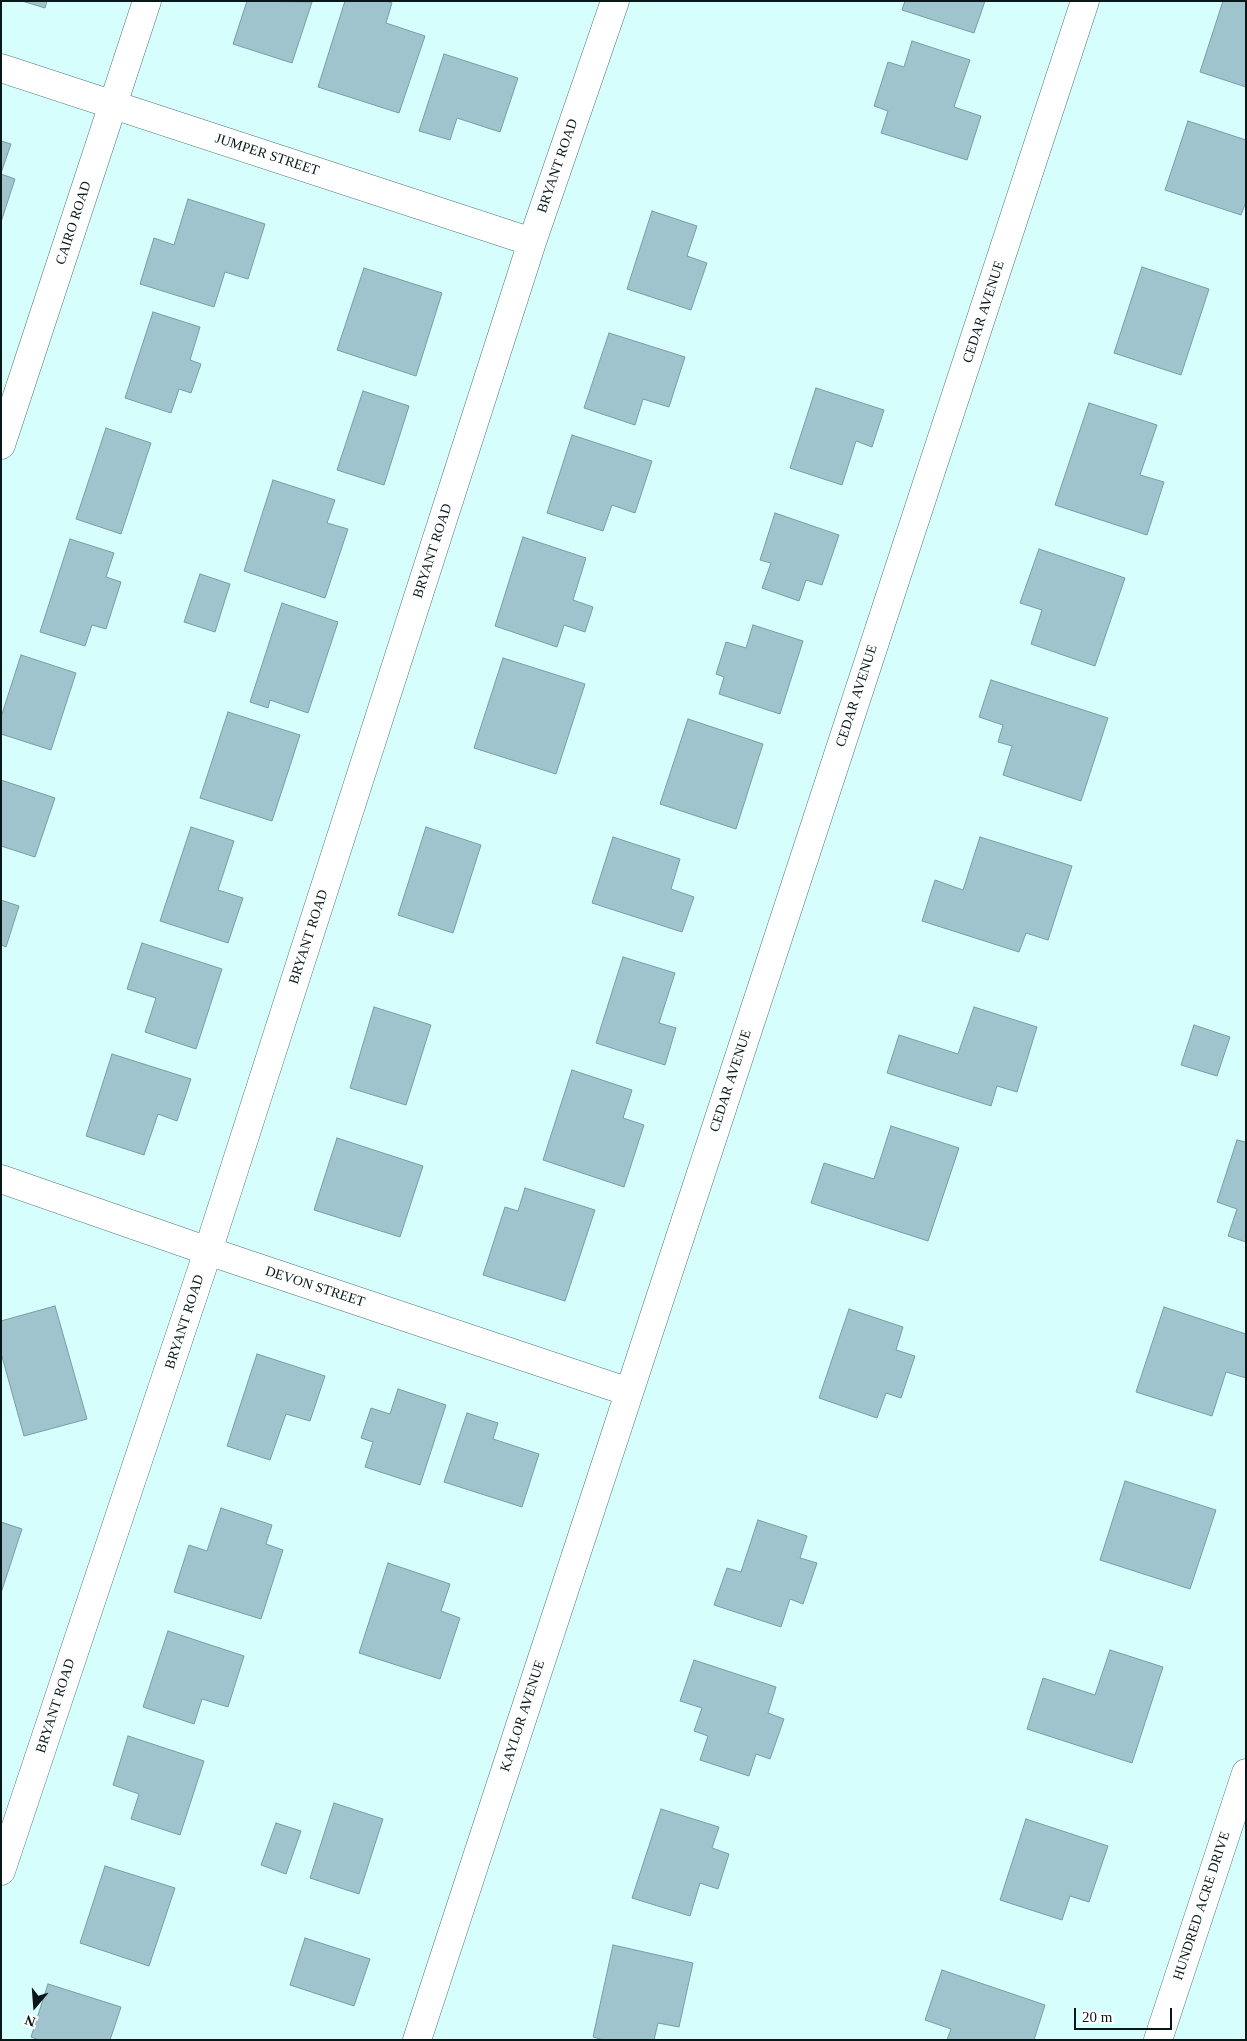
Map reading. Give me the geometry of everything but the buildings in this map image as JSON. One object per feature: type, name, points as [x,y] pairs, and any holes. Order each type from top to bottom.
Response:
[{"type":"street","name":"CAIRO ROAD","points":[[1,445],[148,1]]},
{"type":"street","name":"BRYANT ROAD","points":[[1,1872],[208,1251],[532,242],[615,1]]},
{"type":"street","name":"CEDAR AVENUE","points":[[630,1392],[1085,1]]},
{"type":"street","name":"JUMPER STREET","points":[[1,68],[532,242]]},
{"type":"street","name":"DEVON STREET","points":[[1,1179],[208,1251],[630,1392]]},
{"type":"street","name":"KAYLOR AVENUE","points":[[416,2040],[630,1392]]},
{"type":"street","name":"HUNDRED ACRE DRIVE","points":[[1158,2040],[1246,1772]]}]
